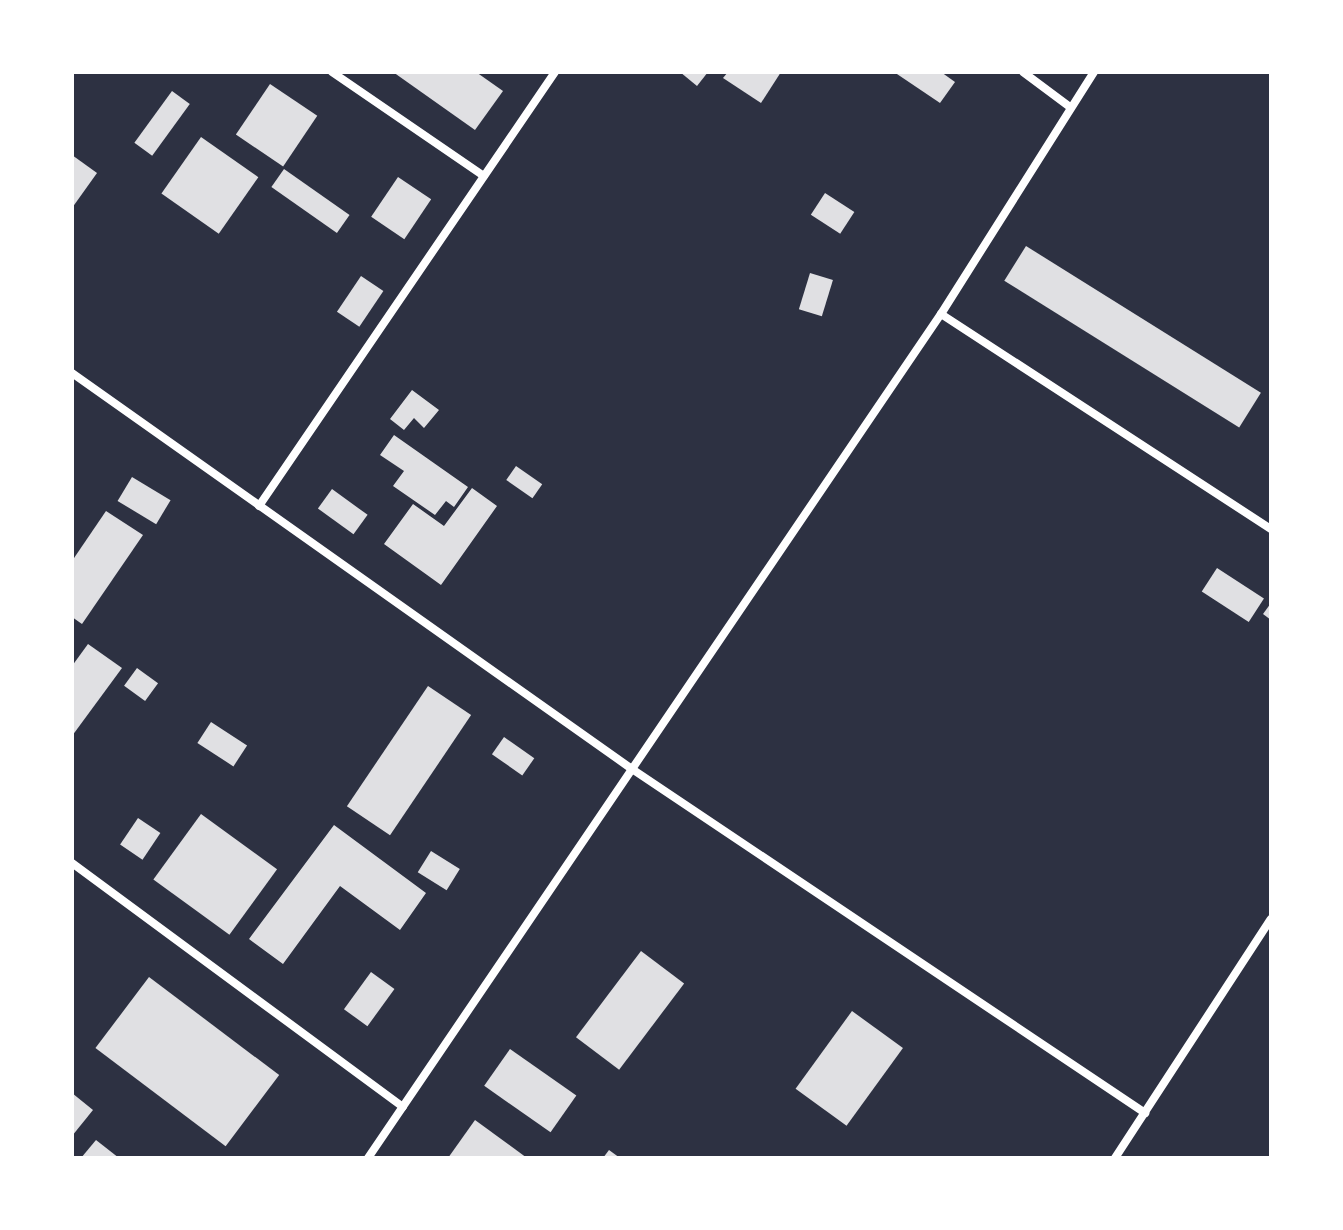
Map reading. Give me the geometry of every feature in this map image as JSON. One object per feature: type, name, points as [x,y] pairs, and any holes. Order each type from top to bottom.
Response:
[{"type":"street","points":[[332,72],[484,176]]},
{"type":"street","points":[[259,506],[555,72]]},
{"type":"street","points":[[1023,72],[1070,107]]},
{"type":"street","points":[[368,1158],[941,314],[1094,72]]},
{"type":"street","points":[[941,314],[1271,529]]},
{"type":"street","points":[[72,373],[632,769],[1145,1113]]},
{"type":"street","points":[[72,863],[403,1107]]},
{"type":"street","points":[[1115,1158],[1271,919]]},
{"type":"building","points":[[393,72],[476,72],[503,91],[475,130]]},
{"type":"building","points":[[680,72],[708,72],[697,86]]},
{"type":"building","points":[[728,72],[781,72],[761,103],[723,78]]},
{"type":"building","points":[[894,72],[941,72],[955,82],[940,103]]},
{"type":"building","points":[[270,84],[317,116],[283,166],[236,135]]},
{"type":"building","points":[[172,91],[190,104],[152,156],[134,143]]},
{"type":"building","points":[[201,137],[258,177],[219,234],[161,194]]},
{"type":"building","points":[[72,155],[97,173],[72,208]]},
{"type":"building","points":[[284,169],[350,215],[337,233],[271,187]]},
{"type":"building","points":[[398,177],[431,199],[404,239],[371,217]]},
{"type":"building","points":[[825,193],[854,212],[840,234],[811,215]]},
{"type":"building","points":[[1026,246],[1261,393],[1239,428],[1004,281]]},
{"type":"building","points":[[810,273],[833,280],[822,316],[799,309]]},
{"type":"building","points":[[361,276],[383,291],[359,327],[337,312]]},
{"type":"building","points":[[412,390],[439,410],[424,428],[414,418],[404,430],[390,419]]},
{"type":"building","points":[[394,435],[468,487],[454,507],[446,501],[435,515],[393,486],[404,471],[380,455]]},
{"type":"building","points":[[516,466],[542,484],[532,498],[506,480]]},
{"type":"building","points":[[132,477],[171,500],[156,524],[118,501]]},
{"type":"building","points":[[472,488],[497,506],[441,585],[384,544],[413,504],[444,526]]},
{"type":"building","points":[[332,489],[368,515],[353,534],[318,508]]},
{"type":"building","points":[[106,511],[143,535],[82,624],[72,617],[72,561]]},
{"type":"building","points":[[1217,568],[1264,598],[1249,622],[1202,591]]},
{"type":"building","points":[[1271,603],[1271,620],[1263,614]]},
{"type":"building","points":[[88,644],[122,668],[72,736],[72,666]]},
{"type":"building","points":[[137,668],[158,683],[145,701],[124,686]]},
{"type":"building","points":[[428,686],[471,715],[390,835],[347,806]]},
{"type":"building","points":[[211,722],[247,745],[233,766],[197,743]]},
{"type":"building","points":[[504,737],[534,758],[522,775],[492,754]]},
{"type":"building","points":[[201,814],[277,869],[229,935],[153,880]]},
{"type":"building","points":[[138,818],[160,833],[142,860],[120,845]]},
{"type":"building","points":[[334,825],[426,893],[400,930],[340,886],[283,964],[249,939]]},
{"type":"building","points":[[431,851],[460,869],[447,890],[418,872]]},
{"type":"building","points":[[641,951],[684,983],[619,1070],[576,1037]]},
{"type":"building","points":[[371,972],[394,989],[367,1026],[344,1009]]},
{"type":"building","points":[[149,977],[279,1075],[226,1146],[95,1048]]},
{"type":"building","points":[[852,1011],[903,1048],[847,1126],[796,1089]]},
{"type":"building","points":[[510,1049],[576,1095],[551,1132],[484,1086]]},
{"type":"building","points":[[72,1093],[93,1110],[72,1136]]},
{"type":"building","points":[[475,1120],[527,1158],[448,1158]]},
{"type":"building","points":[[96,1140],[119,1158],[81,1158]]},
{"type":"building","points":[[609,1150],[620,1158],[603,1158]]}]
